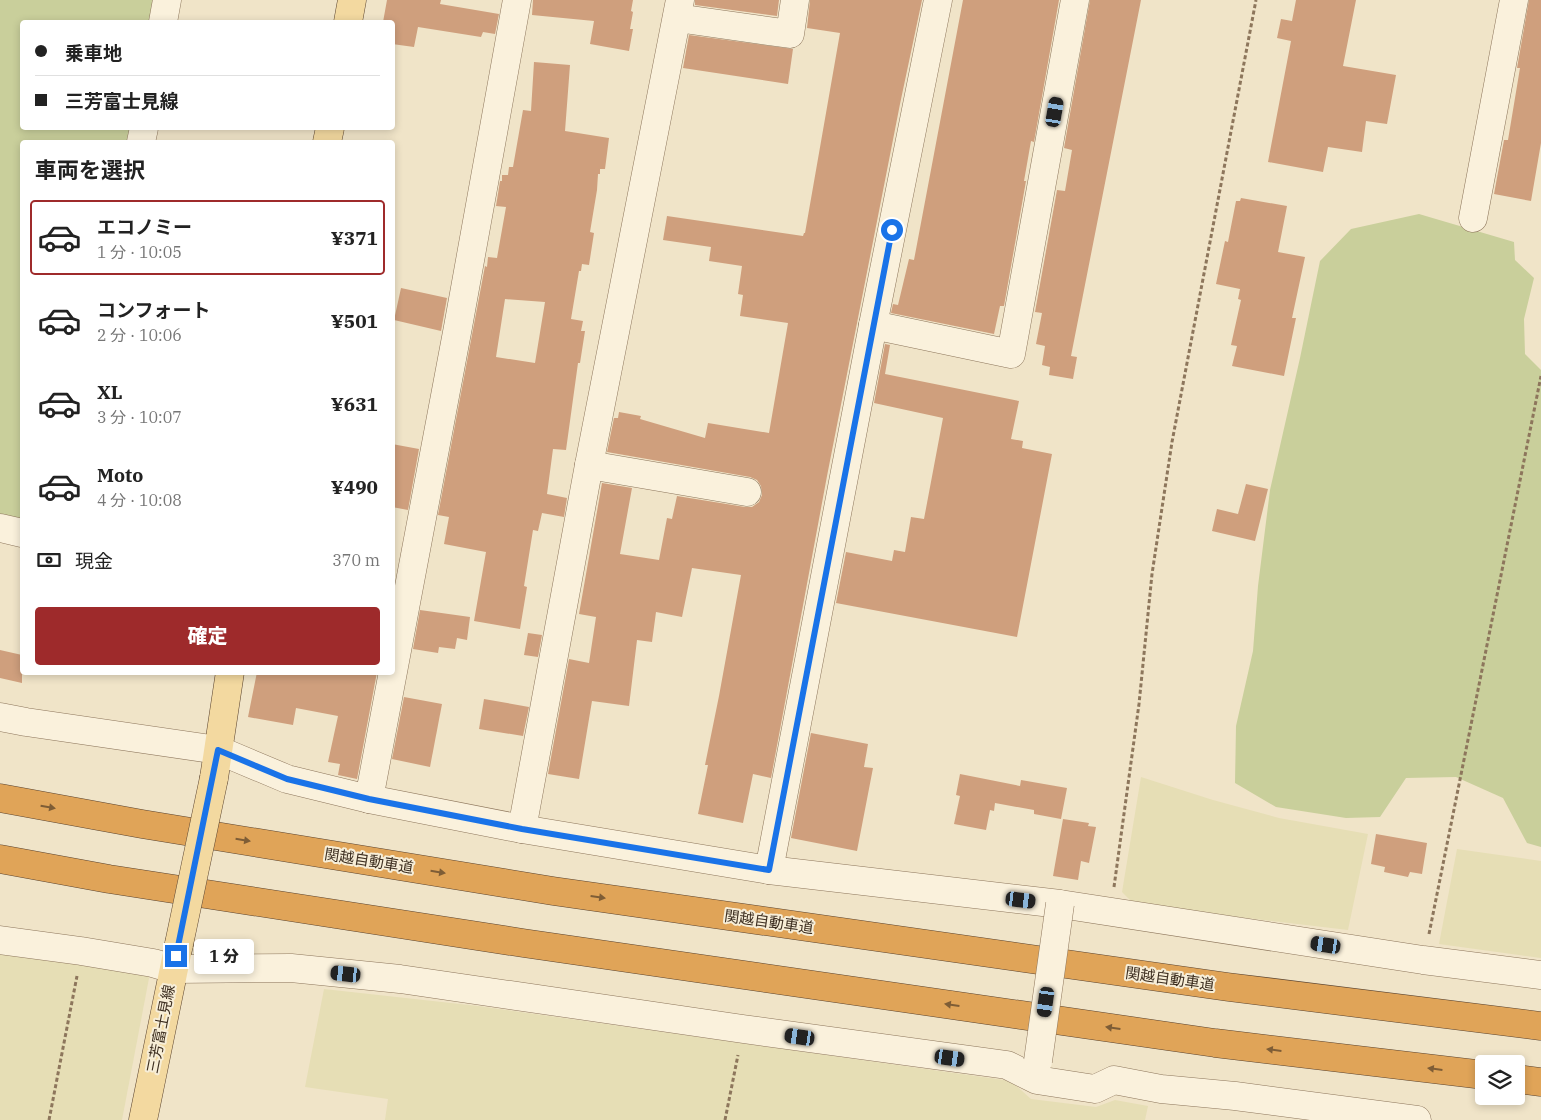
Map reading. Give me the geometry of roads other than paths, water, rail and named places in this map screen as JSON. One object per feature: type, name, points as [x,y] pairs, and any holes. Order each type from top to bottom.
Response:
[{"type":"highway","name":"関越自動車道","points":[[0,798],[142,824],[553,891],[1228,988],[1541,1026]]},
{"type":"highway","points":[[0,859],[109,879],[523,943],[1215,1043],[1475,1074]]},
{"type":"highway","points":[[1525,1080],[1541,1082]]},
{"type":"main road","points":[[348,20],[352,0]]},
{"type":"main road","name":"三芳富士見線","points":[[144,1120],[176,956],[214,778],[230,675]]},
{"type":"street","points":[[163,20],[167,0]]},
{"type":"street","points":[[395,661],[517,0]]},
{"type":"street","points":[[522,829],[589,466],[679,9],[790,34],[795,0]]},
{"type":"street","points":[[769,870],[873,325],[938,0]]},
{"type":"street","points":[[873,325],[1012,354],[1076,0]]},
{"type":"street","points":[[1473,218],[1514,0]]},
{"type":"street","points":[[589,466],[747,492]]},
{"type":"street","points":[[0,528],[20,533]]},
{"type":"street","points":[[369,799],[392,675]]},
{"type":"street","points":[[0,717],[218,750],[287,779],[369,799],[522,829],[769,870],[1060,904],[1423,960],[1541,975]]},
{"type":"street","points":[[1037,1071],[1060,904]]},
{"type":"street","points":[[0,940],[153,964],[176,956],[400,979],[743,1030],[1007,1066],[1037,1071],[1095,1089],[1114,1080],[1161,1089],[1235,1096],[1416,1120]]}]
